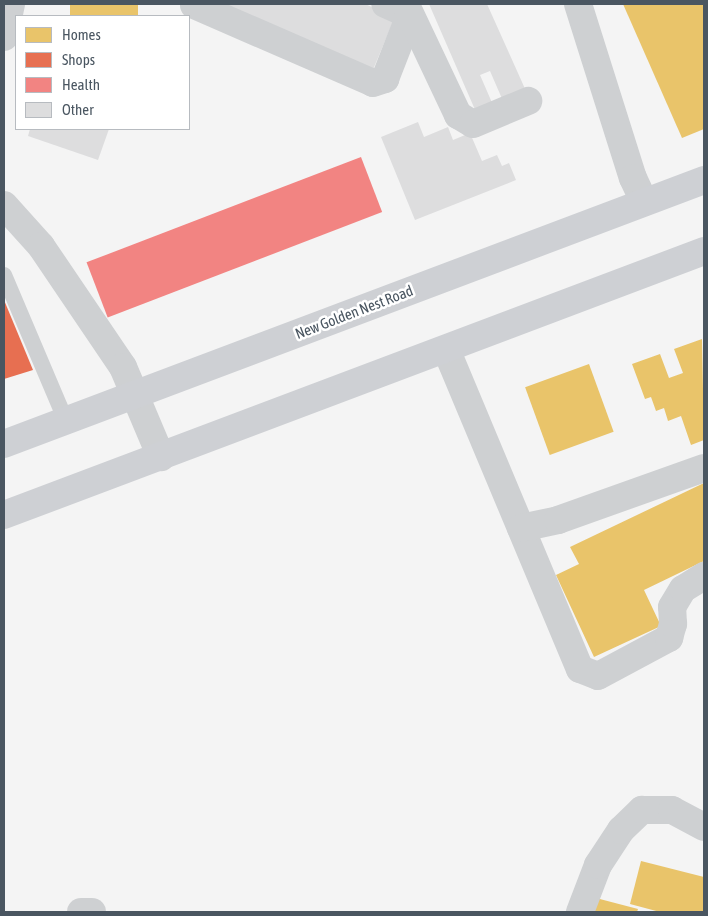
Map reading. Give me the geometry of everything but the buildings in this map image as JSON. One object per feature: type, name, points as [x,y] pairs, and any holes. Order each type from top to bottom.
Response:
[{"type":"main road","name":"New Golden Nest Road","points":[[4,444],[704,180]]},
{"type":"main road","points":[[4,515],[704,251]]},
{"type":"street","points":[[4,34],[11,4]]},
{"type":"street","points":[[385,4],[408,9]]},
{"type":"street","points":[[578,4],[633,178],[644,202]]},
{"type":"street","points":[[194,5],[373,83],[385,79],[408,9]]},
{"type":"street","points":[[408,9],[458,116],[474,124],[528,101]]},
{"type":"street","points":[[4,205],[41,246],[123,367],[161,457]]},
{"type":"street","points":[[446,349],[580,669],[598,676],[669,638],[673,624],[672,607],[682,589],[704,576]]},
{"type":"street","points":[[521,528],[558,520],[704,468]]},
{"type":"street","points":[[580,912],[598,865],[621,830],[642,810],[672,810],[704,827]]},
{"type":"street","points":[[81,912],[92,912]]},
{"type":"lane","points":[[4,275],[66,421]]}]
